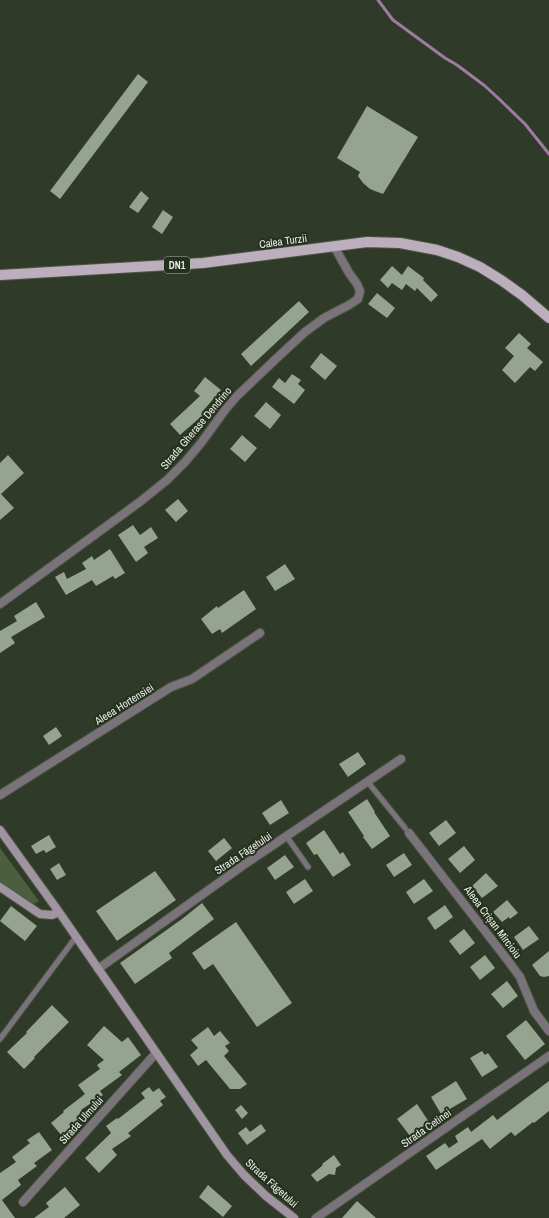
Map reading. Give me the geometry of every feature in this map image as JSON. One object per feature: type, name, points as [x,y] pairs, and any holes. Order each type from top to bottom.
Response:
[{"type":"main road","name":"Calea Turzii","points":[[0,275],[203,263],[334,246],[374,242],[400,243],[437,250],[474,264],[502,280],[549,318]]},
{"type":"main road","name":"Strada Făgetului","points":[[0,830],[59,912],[227,1155],[244,1175],[266,1196],[294,1218]]},
{"type":"main road","points":[[0,887],[40,914],[52,915],[59,912]]},
{"type":"street","name":"Strada Gherase Dendrino","points":[[0,604],[129,510],[166,480],[185,462],[236,397],[279,356],[305,332],[324,318],[358,299],[360,291],[357,284],[334,246]]},
{"type":"street","name":"Aleea Hortensiei","points":[[0,795],[171,687],[192,679],[260,633]]},
{"type":"street","name":"Strada Făgetului","points":[[98,969],[245,864],[401,759]]},
{"type":"street","name":"Aleea Crișan Mircioiu","points":[[407,831],[520,977],[534,1012],[549,1031]]},
{"type":"street","name":"Strada Ulmului","points":[[23,1202],[156,1053]]},
{"type":"street","name":"Strada Cetinei","points":[[316,1218],[549,1056]]},
{"type":"lane","points":[[368,781],[407,831]]},
{"type":"lane","points":[[287,837],[308,867]]},
{"type":"lane","points":[[0,1039],[76,937]]},
{"type":"green space","points":[[0,848],[39,901],[32,905],[0,884]]},
{"type":"building","points":[[138,74],[148,82],[60,199],[50,191]]},
{"type":"building","points":[[367,106],[418,137],[383,194],[370,189],[358,176],[360,172],[337,158]]},
{"type":"building","points":[[141,191],[149,198],[138,213],[129,207]]},
{"type":"building","points":[[163,210],[173,217],[162,234],[152,227]]},
{"type":"building","points":[[392,266],[402,275],[408,266],[424,278],[423,280],[438,295],[431,302],[417,288],[415,291],[406,284],[402,290],[392,283],[388,288],[380,280]]},
{"type":"building","points":[[377,293],[395,308],[387,318],[368,304]]},
{"type":"building","points":[[299,301],[309,312],[251,366],[241,354]]},
{"type":"building","points":[[519,333],[531,344],[527,348],[543,362],[535,371],[530,367],[515,383],[502,370],[514,356],[505,348]]},
{"type":"building","points":[[321,353],[337,366],[325,380],[310,367]]},
{"type":"building","points":[[292,374],[301,380],[298,384],[305,390],[294,404],[272,387],[279,378],[285,383]]},
{"type":"building","points":[[205,377],[221,390],[202,412],[204,414],[180,435],[170,424],[200,396],[194,391]]},
{"type":"building","points":[[266,402],[281,415],[270,429],[254,416]]},
{"type":"building","points":[[242,435],[257,448],[245,462],[230,449]]},
{"type":"building","points":[[8,455],[24,473],[1,494],[14,508],[0,520],[0,463]]},
{"type":"building","points":[[178,499],[188,511],[176,522],[165,510]]},
{"type":"building","points":[[133,525],[140,535],[151,527],[158,538],[144,547],[148,553],[136,562],[118,535]]},
{"type":"building","points":[[110,549],[125,573],[115,579],[113,576],[96,586],[92,580],[66,595],[55,577],[64,572],[67,579],[86,569],[82,563],[92,556],[94,560]]},
{"type":"building","points":[[285,564],[295,579],[275,591],[266,577]]},
{"type":"building","points":[[244,590],[256,609],[222,633],[220,629],[212,634],[201,619],[217,606],[218,608]]},
{"type":"building","points":[[36,602],[45,617],[11,637],[15,643],[0,653],[0,631],[17,621],[14,616]]},
{"type":"building","points":[[56,727],[62,736],[49,745],[43,736]]},
{"type":"building","points":[[358,752],[366,764],[348,777],[339,764]]},
{"type":"building","points":[[367,799],[390,836],[372,849],[348,812]]},
{"type":"building","points":[[281,800],[289,813],[270,825],[262,813]]},
{"type":"building","points":[[446,820],[456,833],[439,846],[429,833]]},
{"type":"building","points":[[324,830],[340,854],[343,852],[351,865],[333,877],[317,854],[314,855],[306,843]]},
{"type":"building","points":[[49,835],[56,847],[46,853],[44,850],[36,854],[31,846]]},
{"type":"building","points":[[224,838],[232,848],[216,861],[208,851]]},
{"type":"building","points":[[464,846],[475,860],[460,873],[448,859]]},
{"type":"building","points":[[404,853],[412,865],[394,877],[386,865]]},
{"type":"building","points":[[285,855],[294,867],[275,880],[267,868]]},
{"type":"building","points":[[59,863],[66,875],[57,880],[50,869]]},
{"type":"building","points":[[155,871],[176,900],[117,941],[96,911]]},
{"type":"building","points":[[486,873],[498,886],[482,898],[472,886]]},
{"type":"building","points":[[305,879],[313,891],[294,904],[286,892]]},
{"type":"building","points":[[424,879],[433,891],[414,904],[406,892]]},
{"type":"building","points":[[507,900],[518,913],[510,919],[509,917],[502,922],[493,912]]},
{"type":"building","points":[[202,903],[214,919],[169,953],[172,958],[135,984],[120,963]]},
{"type":"building","points":[[445,905],[453,917],[435,930],[427,918]]},
{"type":"building","points":[[11,906],[37,926],[25,941],[0,921]]},
{"type":"building","points":[[236,922],[292,1003],[257,1027],[213,964],[204,970],[192,953]]},
{"type":"building","points":[[529,926],[539,939],[523,950],[514,937]]},
{"type":"building","points":[[464,929],[475,943],[460,955],[449,941]]},
{"type":"building","points":[[549,951],[549,976],[540,976],[532,965]]},
{"type":"building","points":[[485,955],[495,968],[480,980],[470,967]]},
{"type":"building","points":[[507,981],[518,996],[503,1008],[491,994]]},
{"type":"building","points":[[52,1005],[69,1022],[24,1069],[7,1052],[27,1033],[26,1032]]},
{"type":"building","points":[[526,1020],[545,1044],[525,1060],[506,1036]]},
{"type":"building","points":[[104,1026],[122,1042],[128,1037],[141,1055],[119,1072],[122,1075],[100,1091],[103,1095],[81,1110],[87,1117],[62,1136],[51,1123],[64,1112],[63,1111],[85,1094],[78,1085],[100,1069],[97,1065],[104,1060],[87,1045]]},
{"type":"building","points":[[208,1027],[214,1036],[220,1031],[230,1043],[225,1046],[229,1051],[224,1056],[247,1084],[240,1089],[230,1089],[206,1060],[198,1066],[190,1055],[198,1048],[191,1040]]},
{"type":"building","points":[[482,1051],[485,1055],[488,1053],[498,1067],[482,1077],[470,1058]]},
{"type":"building","points":[[456,1081],[467,1099],[441,1114],[431,1097]]},
{"type":"building","points":[[549,1081],[549,1111],[515,1136],[511,1132],[490,1149],[482,1139],[436,1170],[426,1156],[445,1143],[449,1148],[458,1142],[455,1136],[468,1127],[471,1132],[493,1115],[497,1120]]},
{"type":"building","points":[[149,1087],[153,1092],[159,1088],[166,1097],[160,1101],[163,1105],[128,1133],[131,1136],[112,1149],[117,1155],[99,1173],[85,1158],[111,1133],[106,1126],[117,1118],[118,1119],[145,1098],[141,1093]]},
{"type":"building","points":[[417,1104],[429,1122],[410,1136],[397,1119]]},
{"type":"building","points":[[241,1105],[248,1113],[242,1119],[235,1110]]},
{"type":"building","points":[[261,1124],[266,1131],[247,1145],[238,1133],[246,1127],[250,1132]]},
{"type":"building","points":[[39,1132],[52,1150],[34,1163],[37,1166],[18,1180],[21,1185],[2,1200],[15,1218],[0,1218],[0,1173],[16,1162],[12,1157],[30,1143],[27,1140]]},
{"type":"building","points":[[334,1155],[341,1165],[336,1168],[335,1175],[329,1174],[317,1182],[311,1175]]},
{"type":"building","points":[[208,1185],[232,1206],[223,1217],[199,1197]]},
{"type":"building","points":[[65,1187],[80,1205],[64,1218],[34,1218],[49,1207],[46,1203]]},
{"type":"building","points":[[357,1201],[376,1218],[342,1218]]},
{"type":"waterway","points":[[378,0],[393,20],[485,86],[525,124],[549,154]]}]
